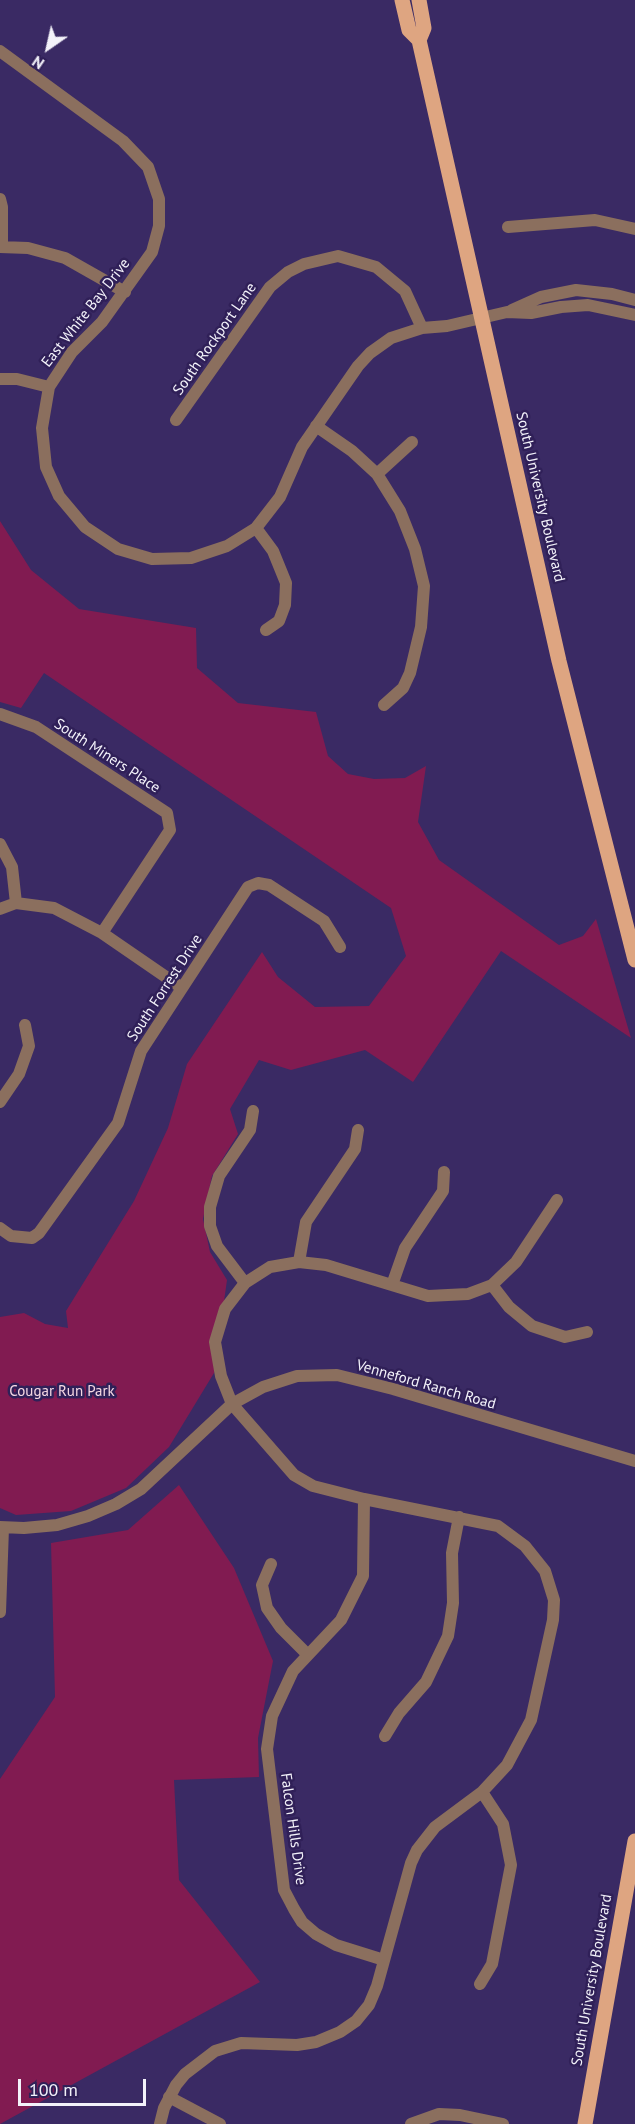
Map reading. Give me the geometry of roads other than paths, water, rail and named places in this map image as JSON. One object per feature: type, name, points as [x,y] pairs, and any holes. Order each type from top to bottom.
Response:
[{"type":"main road","name":"South University Boulevard","points":[[402,0],[409,30],[419,40],[582,757],[635,960]]},
{"type":"main road","name":"South University Boulevard","points":[[419,0],[424,28],[419,40]]},
{"type":"main road","name":"South University Boulevard","points":[[585,2124],[635,1841]]},
{"type":"street","name":"East White Bay Drive","points":[[0,51],[123,141],[148,167],[159,198],[159,226],[152,252],[102,322],[72,352],[49,387],[42,428],[46,467],[58,496],[70,512],[102,540],[133,555],[152,559],[191,558],[227,546],[256,528],[280,498],[302,447],[370,353],[391,338],[422,328],[458,324],[507,312]]},
{"type":"street","points":[[0,199],[2,207],[1,247],[28,248],[65,258],[125,292]]},
{"type":"street","points":[[508,227],[595,220],[635,229]]},
{"type":"street","name":"South Rockport Lane","points":[[176,420],[270,287],[288,272],[304,264],[338,256],[376,267],[405,291],[422,328]]},
{"type":"street","points":[[507,312],[541,297],[576,290],[612,294],[635,300]]},
{"type":"street","points":[[507,312],[531,313],[561,306],[588,305],[614,308],[635,315]]},
{"type":"street","points":[[0,379],[17,379],[49,387]]},
{"type":"street","points":[[316,426],[352,451],[376,474],[400,511],[415,549],[424,586],[422,627],[410,673],[403,688],[384,705]]},
{"type":"street","points":[[376,474],[412,442]]},
{"type":"street","points":[[256,528],[273,551],[286,583],[285,605],[279,621],[266,630]]},
{"type":"street","name":"South Miners Place","points":[[0,714],[36,727],[167,813],[170,830],[102,933]]},
{"type":"street","points":[[0,843],[12,867],[16,903]]},
{"type":"street","name":"South Forrest Drive","points":[[0,1228],[11,1236],[32,1238],[39,1233],[118,1123],[141,1051],[248,887],[258,883],[269,885],[324,921],[340,947]]},
{"type":"street","points":[[0,909],[16,903],[54,908],[102,933],[182,988]]},
{"type":"street","points":[[0,1102],[19,1074],[29,1046],[25,1026]]},
{"type":"street","points":[[245,1283],[218,1246],[210,1226],[210,1207],[219,1176],[250,1130],[253,1111]]},
{"type":"street","points":[[299,1262],[306,1222],[356,1149],[358,1130]]},
{"type":"street","points":[[392,1285],[405,1248],[443,1191],[444,1172]]},
{"type":"street","points":[[160,2124],[169,2097],[185,2074],[215,2051],[241,2043],[297,2045],[316,2042],[340,2032],[369,2004],[377,1986],[411,1863],[417,1850],[435,1827],[482,1792],[507,1765],[531,1720],[553,1620],[554,1600],[545,1571],[525,1546],[498,1526],[364,1499],[313,1486],[294,1475],[232,1404],[221,1376],[215,1342],[225,1309],[245,1283],[270,1267],[299,1262],[326,1265],[428,1296],[447,1297],[468,1294],[492,1285],[516,1262],[557,1200]]},
{"type":"street","points":[[492,1285],[509,1307],[532,1326],[565,1337],[587,1332]]},
{"type":"street","name":"Venneford Ranch Road","points":[[1,1527],[24,1528],[71,1522],[116,1504],[141,1489],[232,1404],[280,1380],[297,1376],[337,1375],[393,1389],[635,1461]]},
{"type":"street","name":"Falcon Hills Drive","points":[[364,1499],[363,1576],[341,1620],[293,1671],[272,1716],[267,1749],[284,1890],[302,1922],[316,1934],[336,1945],[384,1960]]},
{"type":"street","points":[[385,1736],[399,1713],[426,1682],[448,1636],[453,1604],[452,1553],[459,1517]]},
{"type":"street","points":[[0,1612],[1,1527]]},
{"type":"street","points":[[271,1564],[262,1585],[267,1608],[281,1628],[307,1654]]},
{"type":"street","points":[[480,1984],[492,1964],[511,1865],[503,1824],[482,1792]]},
{"type":"street","points":[[169,2097],[220,2124]]},
{"type":"street","points":[[411,2124],[439,2114],[460,2115],[503,2124]]},
{"type":"park label","name":"Cougar Run Park","points":[[62,1392]]}]
